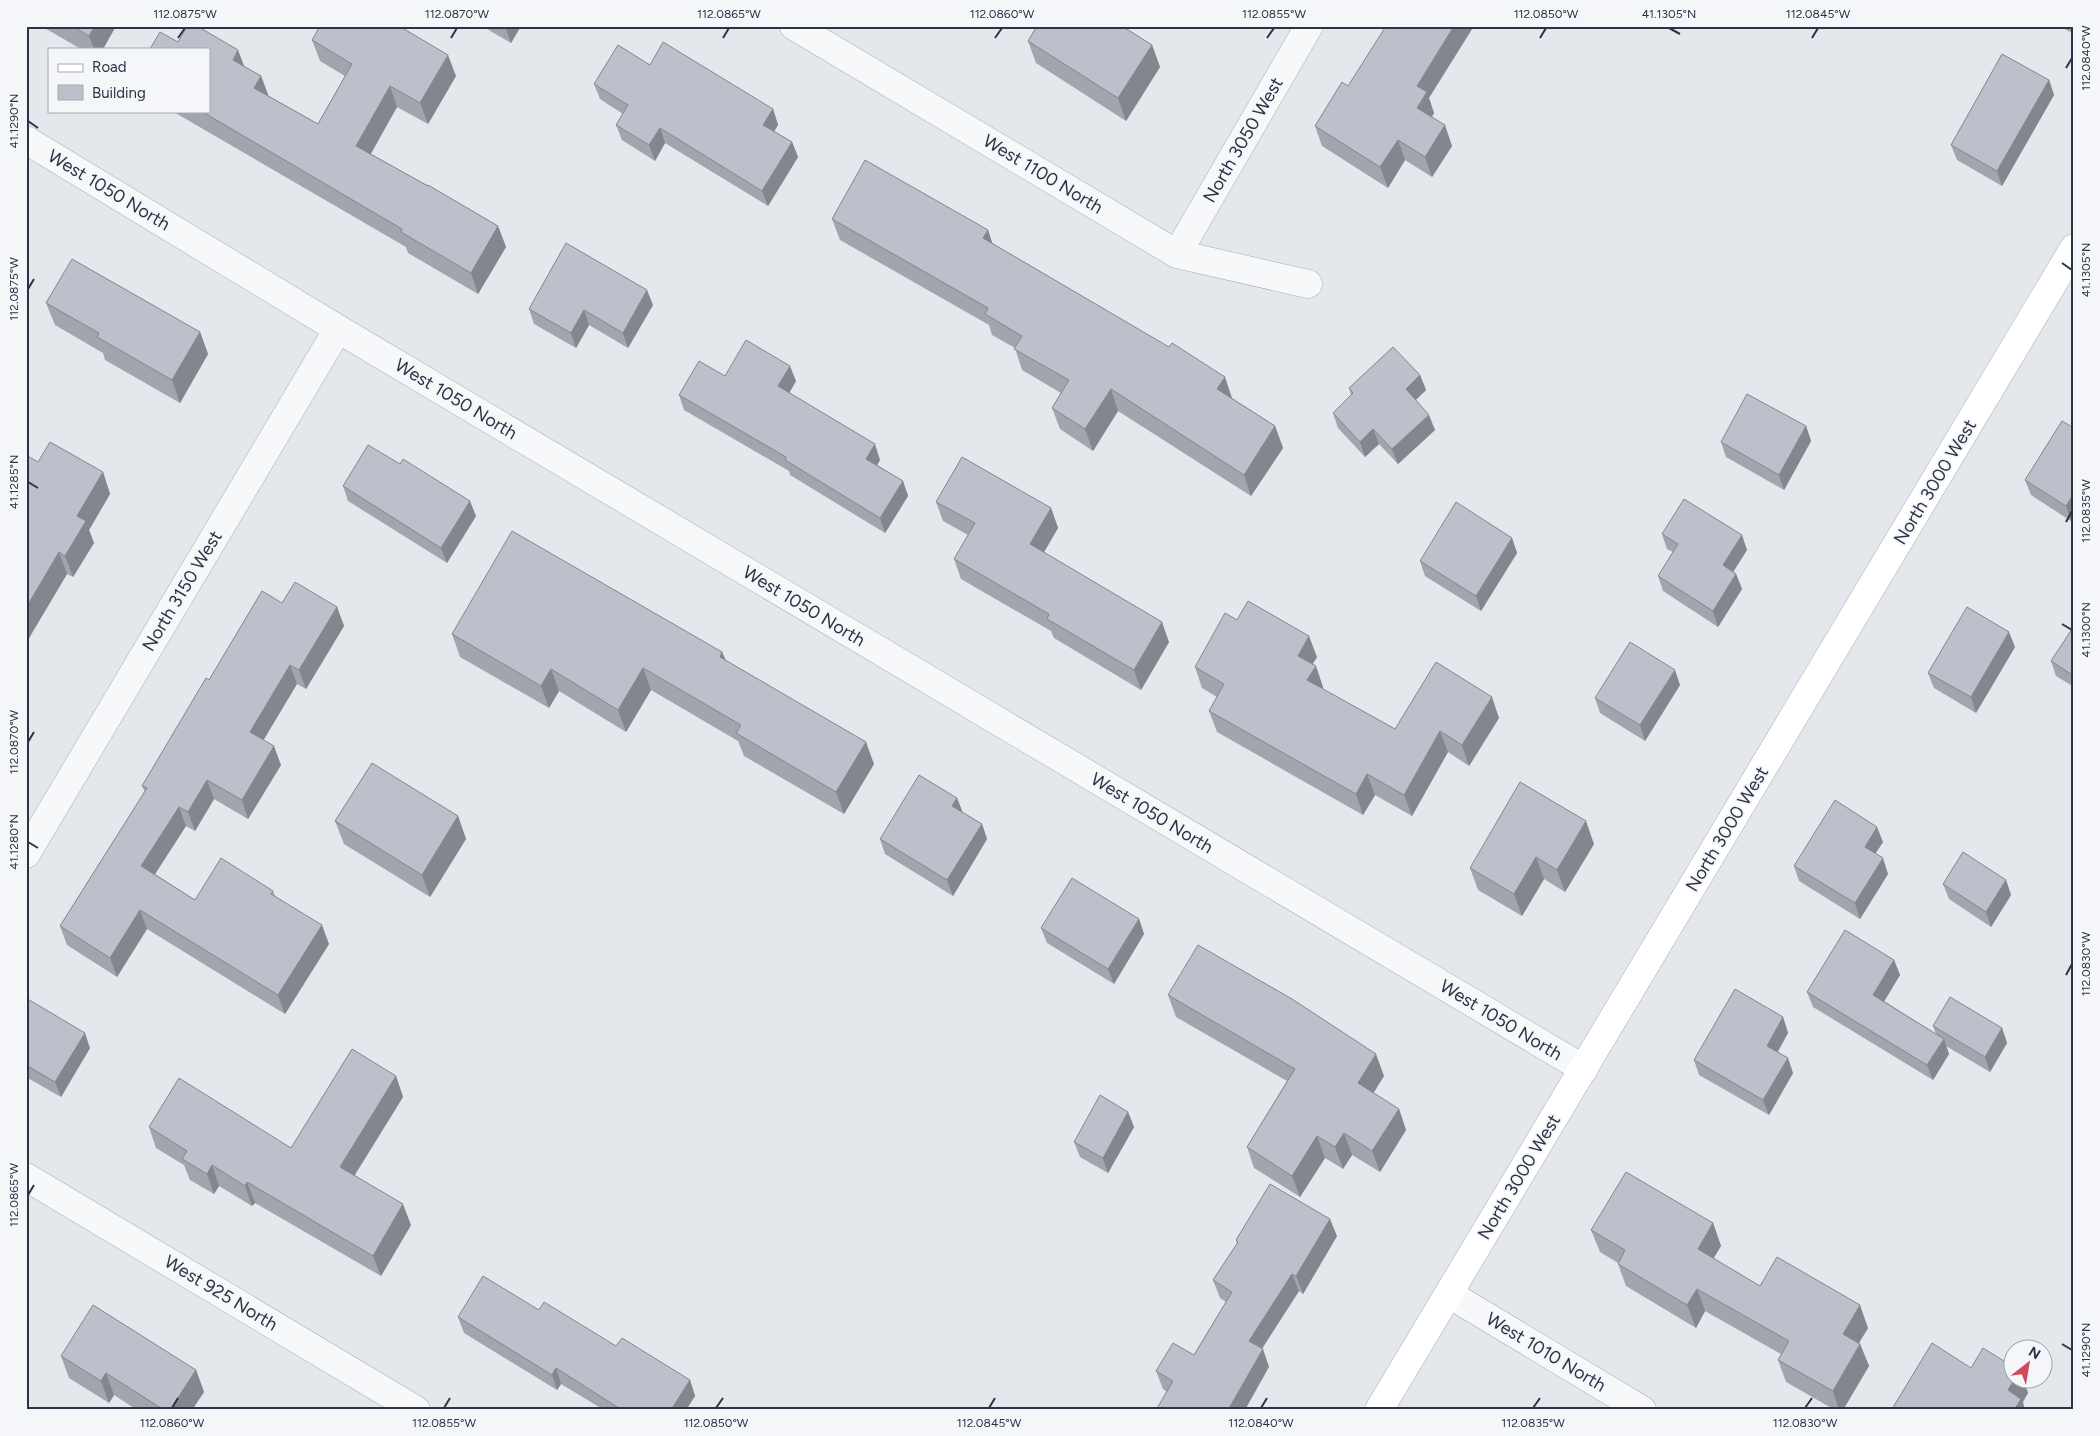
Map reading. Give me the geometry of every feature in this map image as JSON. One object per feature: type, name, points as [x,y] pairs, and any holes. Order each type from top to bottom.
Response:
[{"type":"main road","name":"North 3000 West","points":[[1380,1410],[2074,248]]},
{"type":"street","name":"West 1100 North","points":[[794,26],[1177,254],[1308,284]]},
{"type":"street","name":"North 3050 West","points":[[1177,254],[1309,26]]},
{"type":"street","name":"West 1050 North","points":[[26,140],[338,329],[1584,1069]]},
{"type":"street","name":"North 3150 West","points":[[26,854],[338,329]]},
{"type":"street","name":"West 925 North","points":[[26,1177],[416,1410]]},
{"type":"street","name":"West 1010 North","points":[[1449,1294],[1642,1410]]},
{"type":"building","points":[[72,26],[95,26],[89,36]]},
{"type":"building","points":[[187,26],[197,26],[238,50],[233,60],[261,76],[254,88],[318,124],[352,64],[312,40],[320,26],[399,26],[448,55],[420,103],[390,86],[356,146],[498,226],[471,273],[401,232],[402,229],[203,112],[210,112],[210,48],[151,48],[160,32],[178,42]]},
{"type":"building","points":[[1037,26],[1122,26],[1152,45],[1118,98],[1028,41]]},
{"type":"building","points":[[1386,26],[1454,26],[1417,86],[1427,92],[1417,108],[1445,125],[1425,157],[1398,140],[1380,167],[1315,126],[1342,82],[1348,86]]},
{"type":"building","points":[[663,42],[773,109],[763,125],[792,142],[762,191],[660,128],[649,145],[616,125],[628,105],[594,84],[618,45],[650,65]]},
{"type":"building","points":[[2002,54],[2049,80],[1997,171],[1951,145]]},
{"type":"building","points":[[865,160],[988,230],[983,238],[1169,347],[1172,343],[1225,377],[1217,389],[1275,426],[1244,475],[1111,389],[1085,429],[1052,408],[1069,380],[1014,349],[1022,336],[985,314],[988,308],[832,219]]},
{"type":"building","points":[[566,243],[647,290],[623,333],[584,310],[571,333],[529,309]]},
{"type":"building","points":[[72,259],[200,332],[172,380],[97,337],[99,333],[46,303]]},
{"type":"building","points":[[746,340],[790,366],[778,386],[875,444],[866,459],[903,481],[880,518],[785,460],[786,457],[679,395],[699,361],[725,376]]},
{"type":"building","points":[[1393,347],[1420,375],[1406,389],[1429,415],[1392,449],[1373,429],[1360,442],[1333,413],[1353,393],[1349,388]]},
{"type":"building","points":[[1747,394],[1806,426],[1779,475],[1721,442]]},
{"type":"building","points":[[2062,421],[2074,428],[2074,493],[2066,506],[2025,480]]},
{"type":"building","points":[[50,442],[103,472],[77,516],[86,521],[65,556],[59,552],[26,608],[26,455],[38,462]]},
{"type":"building","points":[[368,445],[400,464],[403,459],[470,501],[441,548],[343,486]]},
{"type":"building","points":[[962,457],[1051,508],[1030,544],[1162,622],[1134,670],[1047,619],[1049,614],[954,559],[975,523],[936,502]]},
{"type":"building","points":[[1684,499],[1742,535],[1723,565],[1736,574],[1713,611],[1658,576],[1678,544],[1662,534]]},
{"type":"building","points":[[1456,502],[1512,538],[1476,596],[1420,561]]},
{"type":"building","points":[[512,531],[722,652],[720,657],[866,742],[836,792],[736,733],[741,725],[643,668],[618,710],[551,669],[541,686],[452,634]]},
{"type":"building","points":[[295,582],[337,607],[299,670],[290,665],[250,732],[274,746],[242,800],[207,780],[188,812],[179,807],[141,866],[195,900],[221,858],[273,891],[271,894],[322,925],[278,995],[140,910],[110,958],[60,926],[147,788],[142,786],[206,678],[209,680],[262,591],[282,603]]},
{"type":"building","points":[[1248,601],[1309,636],[1298,656],[1316,666],[1307,680],[1395,729],[1436,662],[1492,697],[1462,745],[1440,731],[1404,795],[1367,774],[1356,794],[1209,711],[1224,684],[1195,667],[1225,613],[1237,620]]},
{"type":"building","points":[[1967,607],[2009,632],[1971,697],[1928,673]]},
{"type":"building","points":[[2074,626],[2074,676],[2051,661]]},
{"type":"building","points":[[1630,642],[1675,670],[1640,725],[1595,698]]},
{"type":"building","points":[[372,763],[458,816],[422,875],[335,821]]},
{"type":"building","points":[[919,775],[957,798],[952,806],[982,824],[947,880],[880,839]]},
{"type":"building","points":[[1520,782],[1586,821],[1557,870],[1536,857],[1514,894],[1470,868]]},
{"type":"building","points":[[1835,800],[1877,827],[1865,847],[1883,858],[1855,903],[1794,866]]},
{"type":"building","points":[[1963,852],[2006,880],[1986,912],[1943,884]]},
{"type":"building","points":[[1072,878],[1139,919],[1108,969],[1041,928]]},
{"type":"building","points":[[1845,930],[1894,960],[1873,995],[1944,1039],[1927,1065],[1807,992]]},
{"type":"building","points":[[1198,945],[1292,999],[1376,1054],[1358,1083],[1399,1109],[1372,1151],[1344,1133],[1335,1147],[1317,1136],[1292,1176],[1247,1147],[1295,1069],[1168,995]]},
{"type":"building","points":[[1735,989],[1783,1017],[1767,1046],[1788,1058],[1763,1100],[1694,1060]]},
{"type":"building","points":[[1950,997],[2002,1028],[1985,1057],[1933,1026]]},
{"type":"building","points":[[26,998],[85,1033],[55,1082],[26,1065]]},
{"type":"building","points":[[352,1049],[396,1076],[340,1167],[403,1204],[373,1256],[247,1182],[245,1186],[212,1165],[207,1174],[182,1159],[187,1151],[149,1127],[179,1078],[291,1148]]},
{"type":"building","points":[[1100,1095],[1128,1112],[1103,1158],[1074,1142]]},
{"type":"building","points":[[1626,1172],[1713,1223],[1698,1249],[1760,1286],[1777,1257],[1860,1305],[1843,1334],[1860,1344],[1833,1391],[1778,1360],[1789,1341],[1697,1289],[1687,1305],[1618,1264],[1625,1250],[1591,1230]]},
{"type":"building","points":[[1270,1184],[1330,1219],[1296,1276],[1292,1274],[1249,1341],[1263,1349],[1228,1410],[1156,1410],[1173,1381],[1156,1371],[1173,1343],[1194,1355],[1232,1292],[1213,1280],[1238,1242],[1236,1240]]},
{"type":"building","points":[[483,1276],[539,1310],[544,1302],[616,1346],[622,1338],[690,1380],[671,1410],[622,1410],[556,1368],[552,1375],[458,1317]]},
{"type":"building","points":[[93,1305],[196,1370],[170,1410],[164,1410],[106,1373],[101,1381],[61,1356]]},
{"type":"building","points":[[1932,1343],[1971,1368],[1983,1348],[2002,1360],[2002,1388],[2009,1388],[2008,1390],[2021,1399],[2014,1410],[1892,1409]]}]
